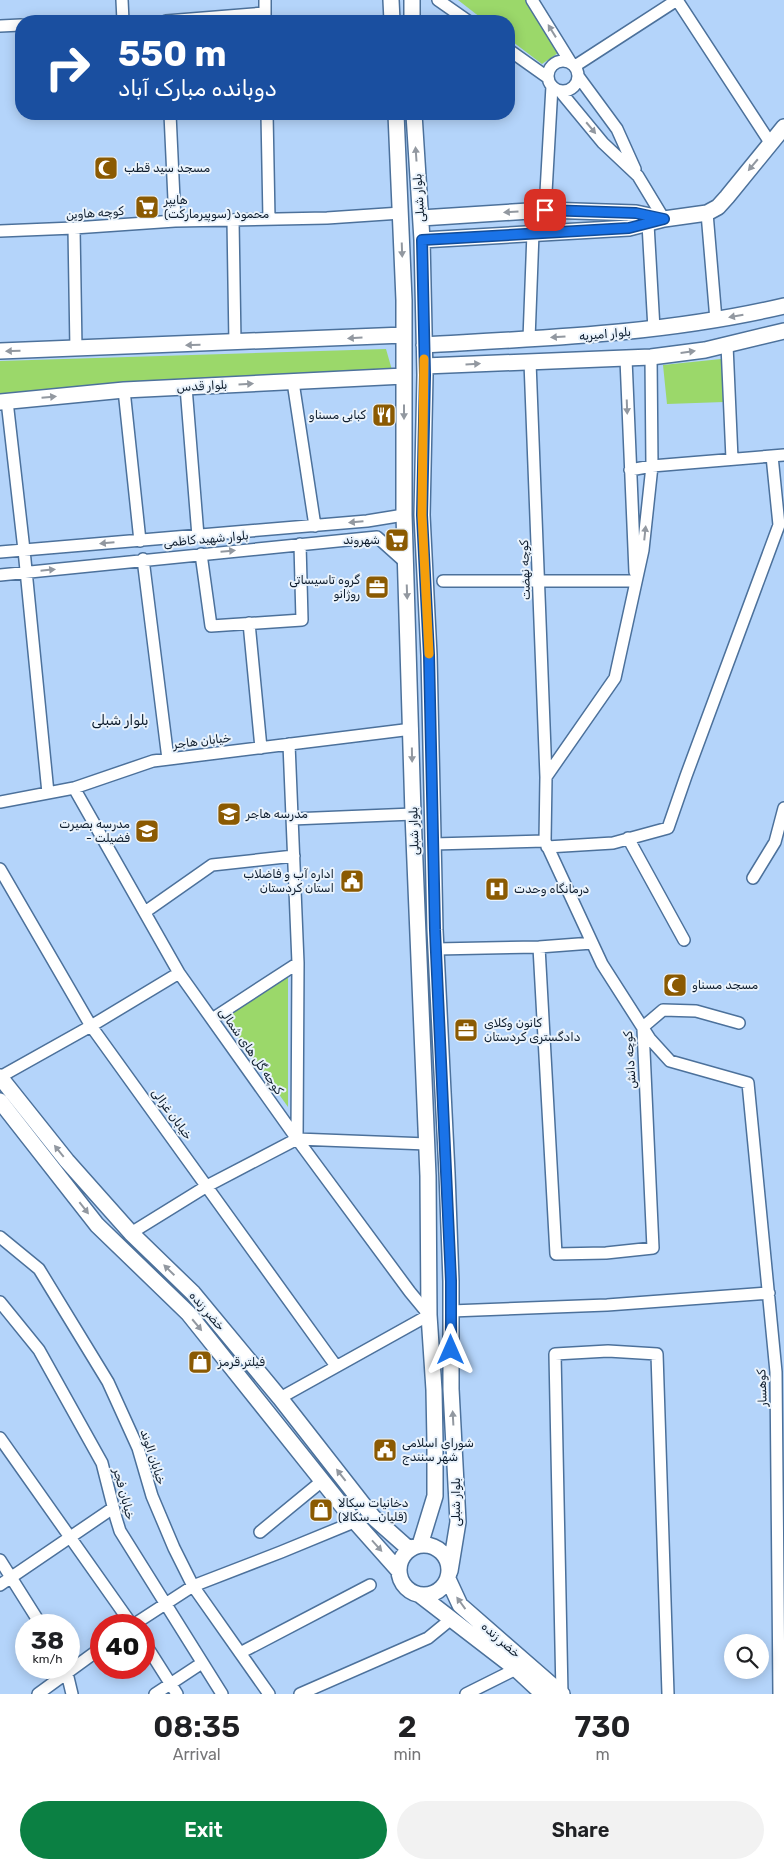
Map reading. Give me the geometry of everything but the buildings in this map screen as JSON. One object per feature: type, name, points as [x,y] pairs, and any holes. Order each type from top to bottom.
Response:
[{"type":"street","points":[[122,0],[123,15]]},
{"type":"street","points":[[265,0],[265,15]]},
{"type":"street","points":[[391,0],[392,15]]},
{"type":"street","points":[[412,0],[412,15]]},
{"type":"street","points":[[438,0],[459,15]]},
{"type":"street","points":[[532,0],[617,130],[638,176],[664,219]]},
{"type":"street","points":[[575,68],[677,0],[771,144]]},
{"type":"street","points":[[0,26],[15,25]]},
{"type":"street","points":[[515,55],[553,85],[603,143],[638,176]]},
{"type":"street","points":[[545,210],[553,85],[548,72],[552,64],[562,60],[575,68]]},
{"type":"street","points":[[553,85],[566,91],[574,86],[575,68]]},
{"type":"street","points":[[170,120],[175,221]]},
{"type":"street","points":[[267,120],[269,219]]},
{"type":"street","name":"بلوار شبلی","points":[[396,120],[404,336],[404,515],[412,729],[413,814],[427,1144],[429,1315],[434,1390],[435,1496],[415,1547]]},
{"type":"street","name":"بلوار شبلی","points":[[414,120],[422,240],[424,345],[422,515],[429,655],[436,948],[447,1173],[451,1389],[458,1522],[449,1575]]},
{"type":"street","points":[[422,240],[629,228],[664,219],[707,213],[722,202],[784,127]]},
{"type":"street","points":[[421,218],[545,210],[636,213],[664,219]]},
{"type":"street","name":"کوچه هاوین","points":[[0,231],[175,221],[401,213]]},
{"type":"street","points":[[707,213],[716,320]]},
{"type":"street","points":[[233,220],[235,343]]},
{"type":"street","points":[[648,224],[654,329]]},
{"type":"street","points":[[74,228],[76,349]]},
{"type":"street","points":[[529,339],[533,233]]},
{"type":"street","name":"بلوار امیریه","points":[[424,345],[654,329],[716,320],[784,306]]},
{"type":"street","points":[[758,312],[763,336]]},
{"type":"street","name":"بلوار امیریه","points":[[424,366],[651,357],[705,350],[784,331]]},
{"type":"street","points":[[0,351],[404,336]]},
{"type":"street","points":[[727,345],[732,459]]},
{"type":"street","points":[[546,777],[614,678],[643,550],[652,466],[651,357]]},
{"type":"street","points":[[626,359],[636,581]]},
{"type":"street","name":"کوچه نهضت","points":[[530,362],[546,777],[546,844]]},
{"type":"street","name":"بلوار قدس","points":[[4,402],[124,390],[404,376]]},
{"type":"street","points":[[293,382],[315,526]]},
{"type":"street","points":[[186,387],[198,536]]},
{"type":"street","points":[[124,390],[140,541]]},
{"type":"street","points":[[4,402],[24,550],[48,793]]},
{"type":"street","points":[[630,470],[652,466],[784,455]]},
{"type":"street","points":[[433,844],[613,843],[668,828],[779,525],[772,456]]},
{"type":"street","name":"بلوار شهید کاظمی","points":[[0,552],[315,526],[404,515]]},
{"type":"street","name":"بلوار شهید کاظمی","points":[[0,575],[143,559],[378,537],[406,563]]},
{"type":"street","points":[[201,554],[211,626],[302,620],[300,544]]},
{"type":"street","points":[[143,559],[168,759]]},
{"type":"street","points":[[442,581],[636,581]]},
{"type":"street","points":[[250,623],[261,748]]},
{"type":"street","name":"خیابان هاجر","points":[[0,802],[74,788],[153,761],[412,729]]},
{"type":"street","points":[[289,744],[298,963],[296,1139]]},
{"type":"street","name":"کوچه گل های شمالی","points":[[74,788],[179,972],[296,1139],[429,1315]]},
{"type":"street","points":[[753,878],[775,842],[784,808]]},
{"type":"street","points":[[292,820],[413,814]]},
{"type":"street","points":[[628,838],[684,940]]},
{"type":"street","name":"کوچه دانش","points":[[540,947],[556,1254],[606,1253],[653,1248],[643,1027],[602,964],[546,844]]},
{"type":"street","points":[[145,912],[212,865],[294,856]]},
{"type":"street","name":"خیابان غزالی","points":[[0,869],[91,1026],[336,1366]]},
{"type":"street","points":[[436,948],[540,947],[592,943]]},
{"type":"street","points":[[212,1019],[298,963]]},
{"type":"street","points":[[0,1077],[91,1026],[179,972]]},
{"type":"street","points":[[643,1027],[663,1010],[696,1011],[738,1023]]},
{"type":"street","name":"کوهسار","points":[[643,1027],[670,1061],[748,1083],[776,1372],[779,1694]]},
{"type":"street","name":"خضر زنده","points":[[0,1077],[67,1161],[131,1234],[193,1293],[280,1398],[373,1517],[415,1547]]},
{"type":"street","name":"خضر زنده","points":[[0,1101],[97,1225],[188,1313],[354,1522],[399,1571]]},
{"type":"street","points":[[131,1234],[207,1186],[296,1139],[427,1144]]},
{"type":"street","name":"خیابان الوند","points":[[0,1237],[39,1269],[108,1382],[138,1448],[152,1496],[174,1548],[193,1586],[269,1694]]},
{"type":"street","points":[[280,1398],[429,1315],[451,1310],[607,1305],[769,1293]]},
{"type":"street","name":"خیابان فجر","points":[[0,1302],[39,1350],[102,1463],[120,1531],[222,1694]]},
{"type":"street","points":[[562,1694],[555,1354],[608,1351],[658,1354],[668,1694]]},
{"type":"street","points":[[1,1441],[125,1614]]},
{"type":"street","points":[[260,1532],[322,1481]]},
{"type":"street","points":[[0,1586],[114,1508]]},
{"type":"street","points":[[150,1614],[193,1586],[354,1522]]},
{"type":"street","points":[[427,1545],[441,1551],[449,1564],[449,1575],[443,1587],[437,1592],[429,1595],[420,1595],[412,1592],[401,1580],[400,1563],[403,1555],[415,1547],[427,1545]]},
{"type":"street","points":[[0,1560],[34,1614]]},
{"type":"street","name":"خضر زنده","points":[[449,1575],[460,1606],[562,1694]]},
{"type":"street","points":[[240,1653],[370,1585]]},
{"type":"street","name":"خضر زنده","points":[[420,1595],[516,1669],[543,1694]]},
{"type":"street","points":[[300,1694],[428,1638],[450,1620]]},
{"type":"street","points":[[155,1659],[174,1689]]},
{"type":"street","points":[[155,1694],[174,1689],[202,1663]]},
{"type":"street","points":[[466,1694],[516,1669]]},
{"type":"street","points":[[38,1694],[56,1679]]},
{"type":"street","points":[[68,1679],[72,1694]]},
{"type":"green space","points":[[458,0],[526,0],[558,53],[542,64],[515,44],[515,15],[477,15]]},
{"type":"green space","points":[[386,349],[392,370],[0,398],[0,361]]},
{"type":"green space","points":[[721,359],[724,402],[667,404],[663,365]]},
{"type":"green space","points":[[288,973],[288,1107],[222,1014]]},
{"type":"slow traffic","points":[[424,359],[422,515],[429,654]]},
{"type":"place","name":"مسجد سید قطب","points":[[106,168]]},
{"type":"place","name":"هایپر (سوپیرمارکت) محمود","points":[[147,207]]},
{"type":"place","name":"کبابی مسناو","points":[[384,415]]},
{"type":"place","name":"شهروند","points":[[397,540]]},
{"type":"place","name":"گروه تاسیساتی روژانو","points":[[377,587]]},
{"type":"place","name":"مدرسه هاجر","points":[[229,814]]},
{"type":"place","name":"مدرسه بصیرت - فضیلت","points":[[147,831]]},
{"type":"place","name":"اداره آب و فاضلاب استان کردستان","points":[[352,881]]},
{"type":"place","name":"درمانگاه وحدت","points":[[497,889]]},
{"type":"place","name":"مسجد مسناو","points":[[675,985]]},
{"type":"place","name":"کانون وکلای دادگستری کردستان","points":[[466,1030]]},
{"type":"place","name":"فیلتر قرمز","points":[[200,1362]]},
{"type":"place","name":"شورای اسلامی شهر سنندج","points":[[385,1450]]},
{"type":"place","name":"دخانیات سکالا (قلیان_سکالا)","points":[[321,1510]]},
{"type":"district","name":"بلوار شبلی","points":[[120,720]]},
{"type":"route","points":[[451,1350],[451,1281],[435,930],[429,655],[422,515],[425,375],[422,240],[629,228],[664,219],[636,213],[545,210]]}]
